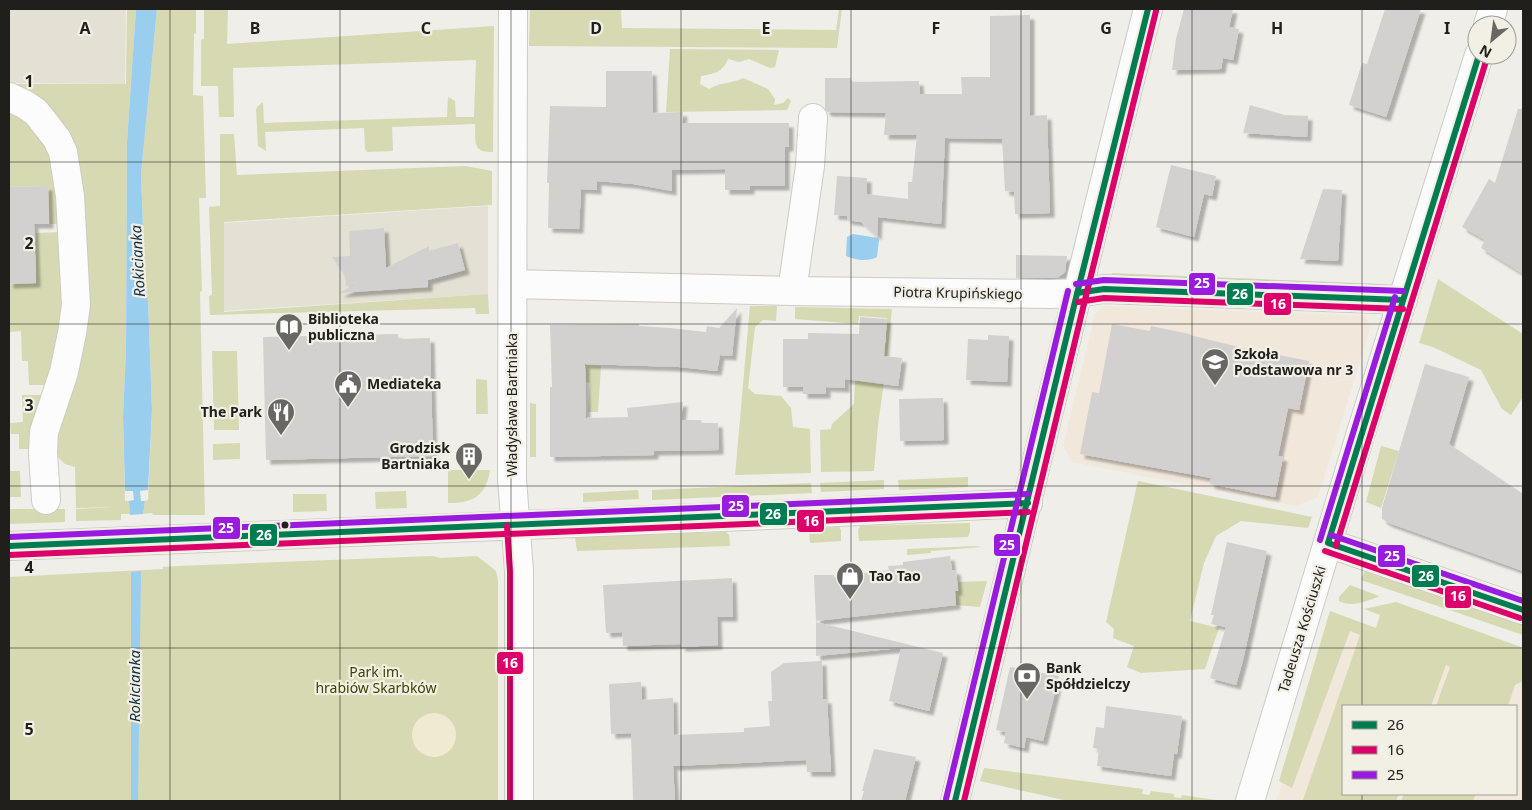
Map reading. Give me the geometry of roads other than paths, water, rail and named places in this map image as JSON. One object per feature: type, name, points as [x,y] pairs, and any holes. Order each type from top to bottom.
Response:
[{"type":"street","name":"Władysława Bartniaka","points":[[513,9],[512,479],[519,571],[519,801]]},
{"type":"street","points":[[955,801],[1077,293],[1148,9]]},
{"type":"street","name":"Tadeusza Kościuszki","points":[[1250,801],[1475,65]]},
{"type":"street","points":[[9,97],[36,112],[57,139],[63,152],[70,196],[76,305],[63,378],[47,418],[44,432],[43,453],[46,500]]},
{"type":"street","points":[[792,291],[810,166],[813,118]]},
{"type":"street","name":"Piotra Krupińskiego","points":[[513,284],[792,291],[1077,293],[1104,289],[1403,300]]},
{"type":"street","points":[[9,546],[1028,503]]},
{"type":"street","points":[[1328,542],[1523,610]]},
{"type":"water","name":"Rokicianka","points":[[136,9],[157,9],[141,175],[152,410],[148,490],[140,491],[141,501],[145,501],[143,514],[130,515],[129,501],[134,500],[133,491],[125,491],[123,416],[126,351],[127,142]]},
{"type":"water","points":[[853,234],[878,238],[877,257],[870,260],[862,260],[846,256],[847,237]]},
{"type":"water","name":"Rokicianka","points":[[141,571],[138,801],[131,801],[131,572]]},
{"type":"place","name":"Biblioteka publiczna","points":[[289,351]]},
{"type":"place","name":"Szkoła Podstawowa nr 3","points":[[1215,386]]},
{"type":"place","name":"Mediateka","points":[[348,408]]},
{"type":"place","name":"The Park","points":[[281,436]]},
{"type":"place","name":"Grodzisk Bartniaka","points":[[469,480]]},
{"type":"place","name":"Tao Tao","points":[[850,600]]},
{"type":"place","name":"Bank Spółdzielczy","points":[[1027,700]]},
{"type":"park label","name":"Park im. hrabiów Skarbków","points":[[376,680]]}]
